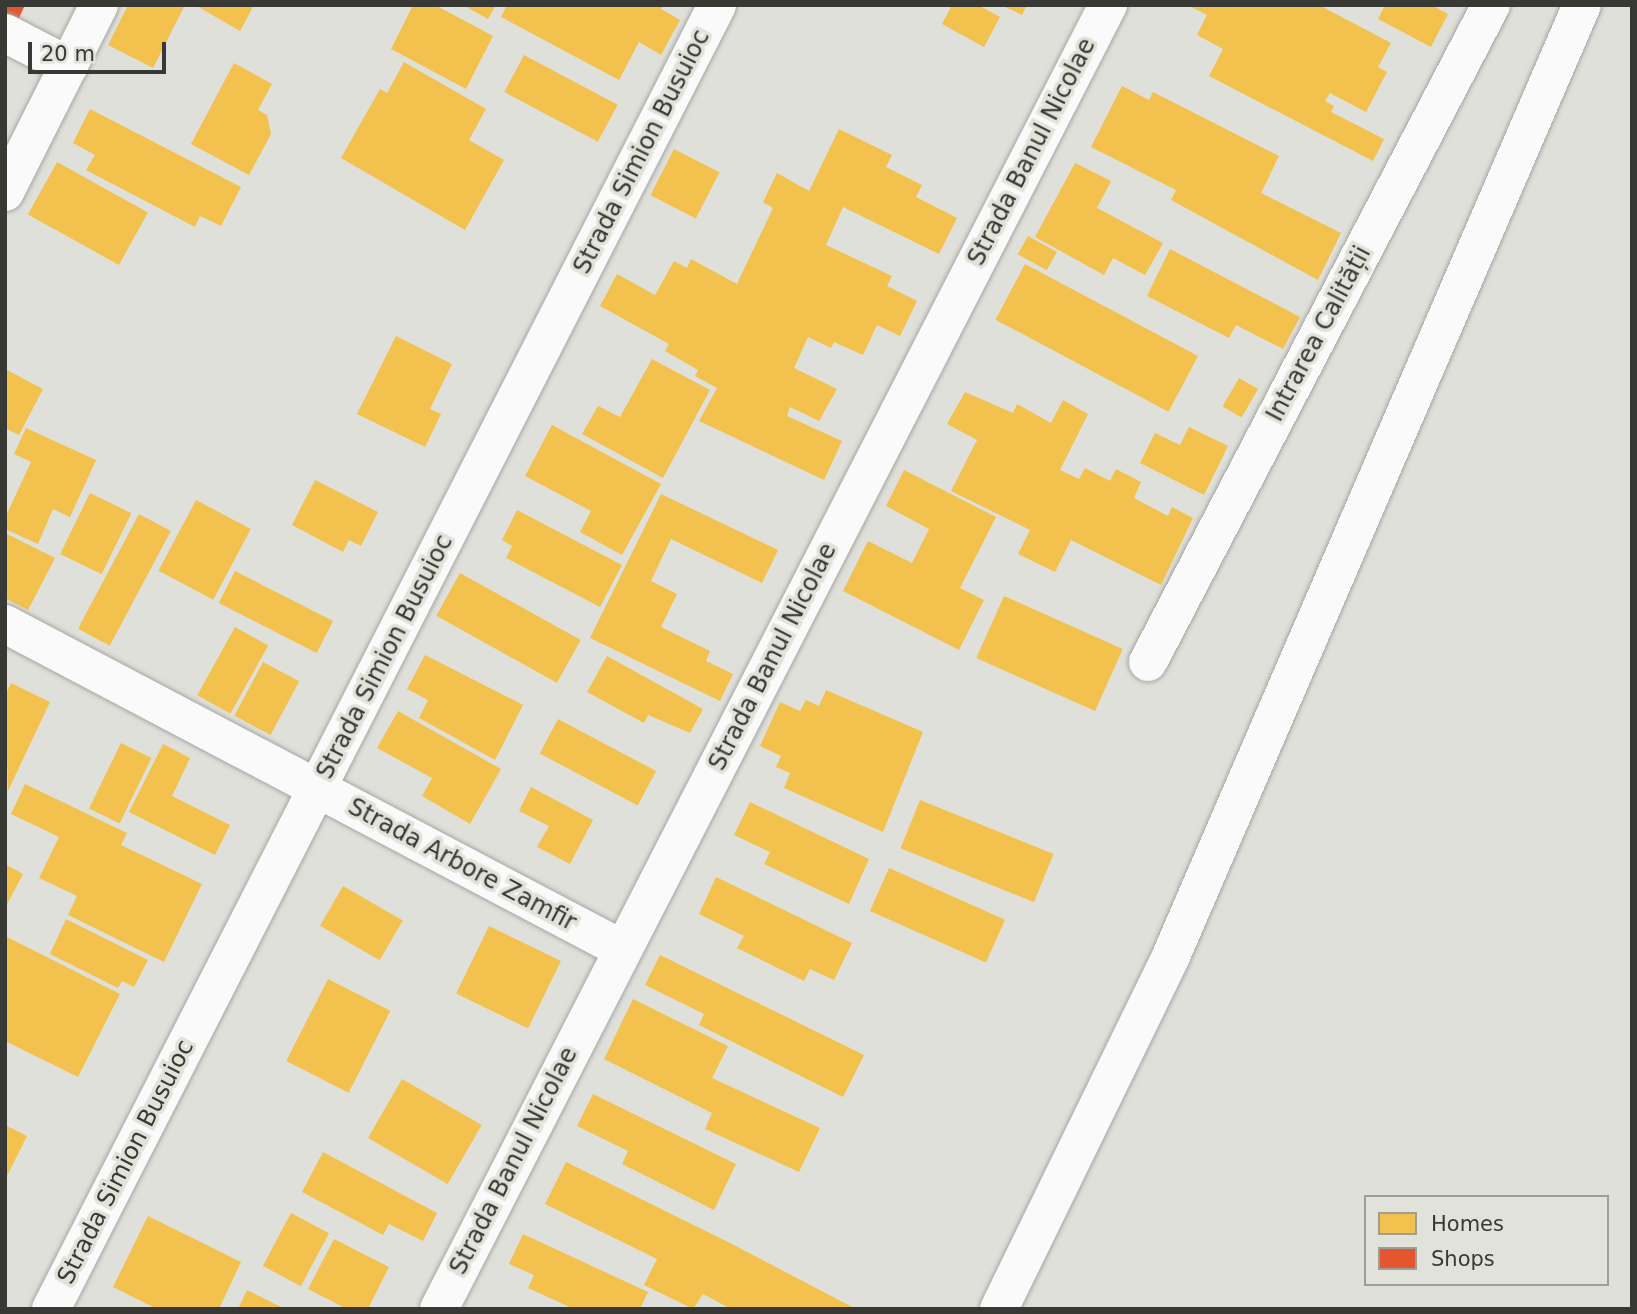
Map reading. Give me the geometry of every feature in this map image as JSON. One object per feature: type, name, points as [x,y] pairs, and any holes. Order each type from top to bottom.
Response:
[{"type":"street","points":[[5,192],[99,5]]},
{"type":"street","name":"Strada Simion Busuioc","points":[[51,1309],[717,5]]},
{"type":"street","name":"Strada Banul Nicolae","points":[[439,1309],[1108,5]]},
{"type":"street","name":"Intrarea Calității","points":[[1147,662],[1491,5]]},
{"type":"street","points":[[999,1309],[1171,956],[1581,5]]},
{"type":"street","points":[[5,33],[69,66]]},
{"type":"street","name":"Strada Arbore Zamfir","points":[[5,624],[622,949]]},
{"type":"building: Homes","points":[[128,5],[185,5],[153,68],[108,45]]},
{"type":"building: Homes","points":[[195,5],[254,5],[240,31]]},
{"type":"building: Homes","points":[[413,5],[435,5],[493,36],[466,89],[391,49]]},
{"type":"building: Homes","points":[[463,5],[496,5],[488,19]]},
{"type":"building: Homes","points":[[507,5],[663,5],[661,9],[680,20],[661,55],[639,42],[619,80],[501,17]]},
{"type":"building: Homes","points":[[952,5],[978,5],[1000,17],[984,47],[942,24]]},
{"type":"building: Homes","points":[[1001,5],[1027,5],[1022,15]]},
{"type":"building: Homes","points":[[1187,5],[1319,5],[1391,43],[1378,67],[1387,72],[1366,112],[1330,93],[1325,101],[1334,106],[1331,112],[1384,139],[1373,161],[1209,76],[1223,49],[1197,35],[1207,15]]},
{"type":"building: Homes","points":[[1385,5],[1431,5],[1448,14],[1431,47],[1378,19]]},
{"type":"building: Homes","points":[[524,55],[618,105],[598,142],[504,92]]},
{"type":"building: Homes","points":[[404,62],[486,109],[469,140],[504,160],[465,230],[341,158],[380,89],[387,93]]},
{"type":"building: Homes","points":[[234,63],[272,84],[258,110],[267,115],[271,134],[249,175],[191,144]]},
{"type":"building: Homes","points":[[1122,86],[1149,100],[1153,92],[1279,156],[1261,193],[1341,233],[1318,280],[1171,200],[1176,190],[1091,147]]},
{"type":"building: Homes","points":[[90,109],[241,187],[221,226],[200,216],[195,227],[86,170],[95,155],[73,143]]},
{"type":"building: Homes","points":[[839,129],[892,155],[886,167],[922,185],[916,197],[957,218],[939,254],[843,207],[826,245],[892,276],[887,286],[917,301],[900,336],[877,325],[863,355],[834,342],[831,348],[808,337],[794,368],[837,389],[819,421],[790,407],[787,416],[842,441],[824,480],[699,421],[717,388],[695,376],[698,370],[665,351],[669,344],[600,306],[617,274],[655,295],[674,261],[687,268],[691,259],[737,284],[773,208],[763,202],[777,173],[809,191]]},
{"type":"building: Homes","points":[[674,149],[719,172],[696,218],[650,195]]},
{"type":"building: Homes","points":[[57,162],[148,212],[119,265],[28,214]]},
{"type":"building: Homes","points":[[1075,163],[1111,181],[1097,208],[1163,243],[1145,275],[1113,258],[1104,275],[1035,237]]},
{"type":"building: Homes","points":[[1028,236],[1057,252],[1047,270],[1018,254]]},
{"type":"building: Homes","points":[[1170,249],[1300,317],[1283,349],[1236,325],[1229,338],[1147,296]]},
{"type":"building: Homes","points":[[1025,264],[1198,356],[1168,412],[995,320]]},
{"type":"building: Homes","points":[[396,336],[452,364],[430,409],[441,414],[425,447],[357,414]]},
{"type":"building: Homes","points":[[652,359],[710,390],[663,478],[582,434],[598,406],[620,417]]},
{"type":"building: Homes","points":[[5,369],[43,389],[19,435],[5,428]]},
{"type":"building: Homes","points":[[1239,378],[1258,389],[1242,418],[1222,407]]},
{"type":"building: Homes","points":[[965,392],[1013,413],[1017,404],[1051,423],[1063,400],[1088,414],[1060,470],[1079,479],[1085,468],[1110,481],[1116,469],[1141,482],[1134,498],[1168,516],[1172,507],[1193,518],[1161,585],[1071,540],[1055,572],[1018,554],[1030,530],[951,491],[977,440],[947,424]]},
{"type":"building: Homes","points":[[552,425],[661,484],[622,555],[580,532],[591,511],[525,476]]},
{"type":"building: Homes","points":[[1189,427],[1228,446],[1204,495],[1140,463],[1155,433],[1180,445]]},
{"type":"building: Homes","points":[[26,428],[96,460],[70,517],[53,509],[38,544],[5,529],[5,518],[31,462],[14,454]]},
{"type":"building: Homes","points":[[904,470],[996,517],[960,588],[984,600],[959,650],[843,591],[868,541],[912,563],[929,529],[886,506]]},
{"type":"building: Homes","points":[[315,480],[378,512],[361,546],[349,540],[343,552],[292,525]]},
{"type":"building: Homes","points":[[90,493],[131,513],[102,574],[60,554]]},
{"type":"building: Homes","points":[[661,494],[778,550],[762,583],[671,539],[651,581],[677,594],[661,627],[710,651],[706,661],[733,674],[720,701],[590,638]]},
{"type":"building: Homes","points":[[196,500],[251,529],[213,600],[158,571]]},
{"type":"building: Homes","points":[[517,510],[622,565],[600,607],[506,558],[512,546],[502,540]]},
{"type":"building: Homes","points":[[139,514],[171,531],[110,646],[78,629]]},
{"type":"building: Homes","points":[[5,533],[55,558],[28,610],[5,598]]},
{"type":"building: Homes","points":[[235,571],[333,621],[317,653],[219,603]]},
{"type":"building: Homes","points":[[460,573],[581,640],[557,683],[436,616]]},
{"type":"building: Homes","points":[[1004,596],[1123,649],[1095,711],[976,658]]},
{"type":"building: Homes","points":[[235,627],[268,645],[230,714],[197,695]]},
{"type":"building: Homes","points":[[425,655],[523,705],[495,760],[419,718],[428,700],[407,689]]},
{"type":"building: Homes","points":[[607,656],[703,709],[690,733],[648,715],[644,723],[587,692]]},
{"type":"building: Homes","points":[[263,662],[299,681],[271,735],[234,716]]},
{"type":"building: Homes","points":[[11,683],[50,702],[8,791],[5,696]]},
{"type":"building: Homes","points":[[826,690],[923,732],[883,832],[784,788],[790,773],[776,767],[781,756],[760,746],[780,702],[800,711],[806,700],[819,706]]},
{"type":"building: Homes","points":[[398,711],[501,769],[470,824],[422,796],[432,778],[377,748]]},
{"type":"building: Homes","points":[[558,719],[656,771],[638,806],[540,753]]},
{"type":"building: Homes","points":[[121,743],[152,758],[120,824],[89,809]]},
{"type":"building: Homes","points":[[163,744],[190,758],[172,796],[230,825],[215,855],[129,812]]},
{"type":"building: Homes","points":[[25,784],[127,833],[121,845],[202,884],[164,962],[68,915],[77,896],[39,878],[59,837],[11,814]]},
{"type":"building: Homes","points":[[531,787],[593,820],[570,864],[537,847],[549,826],[519,811]]},
{"type":"building: Homes","points":[[920,800],[1054,854],[1034,902],[901,848]]},
{"type":"building: Homes","points":[[750,802],[869,859],[849,904],[764,864],[770,852],[734,835]]},
{"type":"building: Homes","points":[[5,864],[23,874],[5,908]]},
{"type":"building: Homes","points":[[889,868],[1005,920],[986,963],[870,911]]},
{"type":"building: Homes","points":[[716,877],[852,943],[834,980],[810,969],[804,981],[737,948],[744,936],[699,914]]},
{"type":"building: Homes","points":[[343,886],[403,920],[380,960],[320,926]]},
{"type":"building: Homes","points":[[66,919],[148,960],[134,987],[122,981],[118,988],[50,954]]},
{"type":"building: Homes","points":[[489,926],[561,961],[528,1028],[456,993]]},
{"type":"building: Homes","points":[[5,936],[120,994],[78,1077],[5,1041]]},
{"type":"building: Homes","points":[[660,955],[864,1055],[843,1097],[699,1025],[704,1014],[645,985]]},
{"type":"building: Homes","points":[[328,979],[390,1011],[349,1093],[286,1061]]},
{"type":"building: Homes","points":[[633,999],[728,1046],[712,1078],[820,1128],[799,1172],[705,1129],[712,1113],[604,1059]]},
{"type":"building: Homes","points":[[402,1079],[482,1125],[448,1184],[368,1138]]},
{"type":"building: Homes","points":[[593,1094],[736,1164],[714,1210],[622,1164],[628,1151],[577,1126]]},
{"type":"building: Homes","points":[[5,1125],[27,1136],[5,1180]]},
{"type":"building: Homes","points":[[323,1152],[437,1213],[423,1241],[389,1224],[383,1235],[302,1192]]},
{"type":"building: Homes","points":[[566,1162],[856,1309],[731,1309],[703,1294],[693,1309],[644,1285],[657,1259],[545,1204]]},
{"type":"building: Homes","points":[[291,1213],[329,1233],[301,1286],[263,1266]]},
{"type":"building: Homes","points":[[148,1216],[241,1262],[219,1309],[157,1309],[113,1287]]},
{"type":"building: Homes","points":[[523,1234],[648,1292],[640,1309],[574,1309],[528,1288],[534,1275],[509,1264]]},
{"type":"building: Homes","points":[[334,1239],[389,1267],[368,1309],[347,1309],[308,1289]]},
{"type":"building: Homes","points":[[247,1290],[285,1309],[238,1309]]},
{"type":"building: Shops","points":[[5,5],[25,5],[13,31],[5,27]]}]
